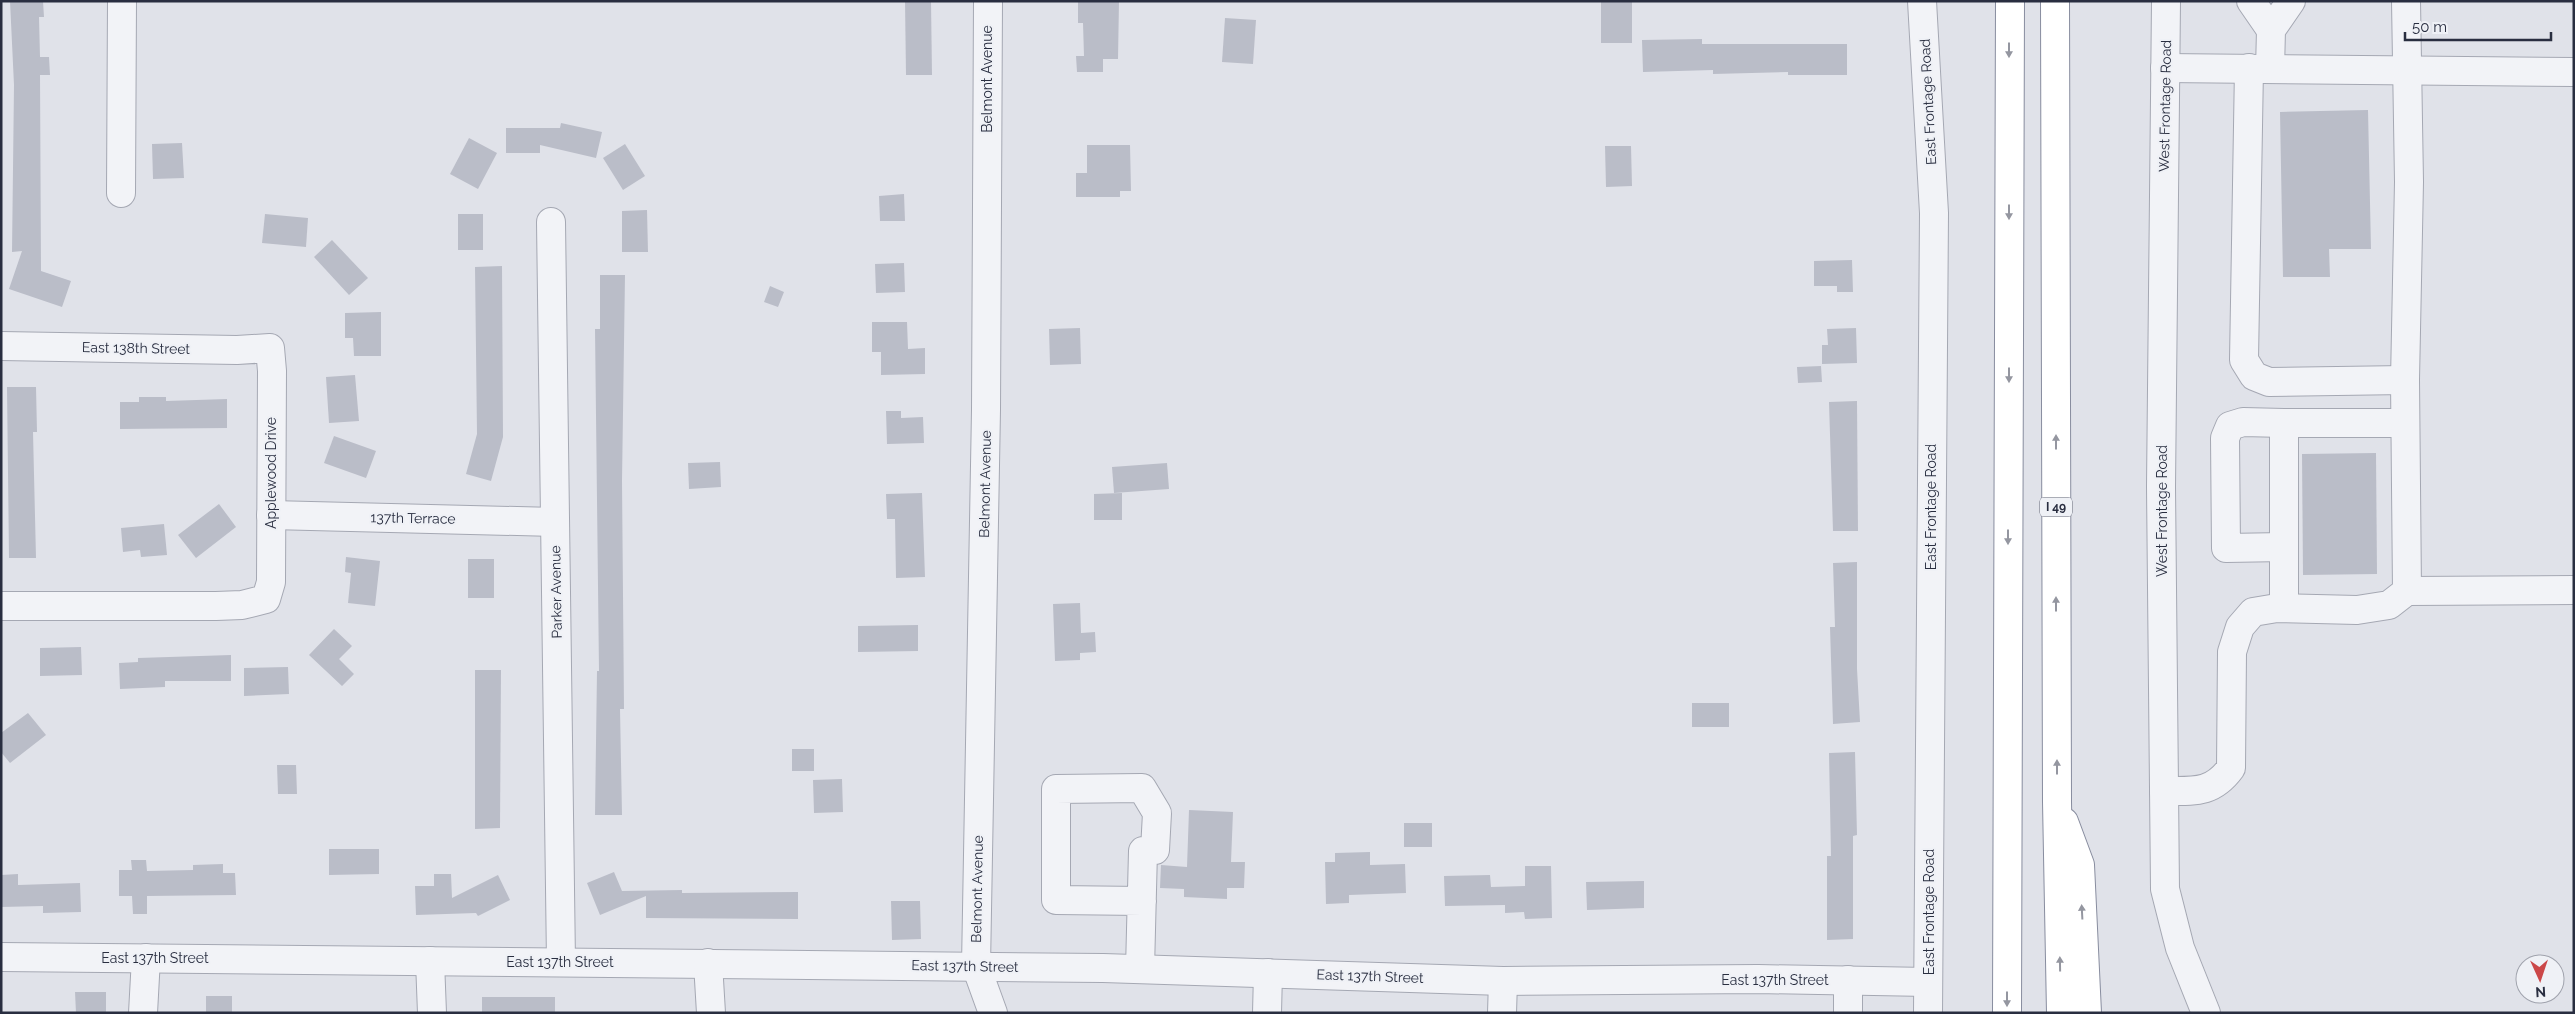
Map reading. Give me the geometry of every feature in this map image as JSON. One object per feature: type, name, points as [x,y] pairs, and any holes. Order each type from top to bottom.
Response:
[{"type":"highway","points":[[2007,1013],[2010,1]]},
{"type":"highway","name":"I 49","points":[[2055,1],[2057,802],[2061,1013]]},
{"type":"highway","points":[[2057,802],[2080,865],[2087,1013]]},
{"type":"street","points":[[122,1],[122,193]]},
{"type":"street","name":"Belmont Avenue","points":[[976,966],[986,400],[988,1]]},
{"type":"street","name":"East Frontage Road","points":[[1922,1],[1934,213],[1928,1013]]},
{"type":"street","name":"West Frontage Road","points":[[2166,1],[2161,477],[2165,889],[2180,948],[2206,1013]]},
{"type":"street","points":[[2251,1],[2271,30]]},
{"type":"street","points":[[2291,1],[2271,30],[2259,68],[2244,360],[2254,376],[2269,382],[2404,380]]},
{"type":"street","points":[[2406,1],[2409,182],[2404,380],[2407,591]]},
{"type":"street","points":[[2165,68],[2574,72]]},
{"type":"street","name":"Parker Avenue","points":[[551,222],[561,962]]},
{"type":"street","name":"East 138th Street","points":[[1,346],[237,350],[270,348]]},
{"type":"street","name":"Applewood Drive","points":[[1,606],[216,606],[242,605],[266,598],[271,582],[272,371],[270,348]]},
{"type":"street","points":[[2284,547],[2226,548],[2225,438],[2230,426],[2243,422],[2284,424],[2405,423]]},
{"type":"street","points":[[2284,424],[2284,608]]},
{"type":"street","name":"137th Terrace","points":[[271,515],[555,522]]},
{"type":"street","points":[[2164,791],[2198,792],[2220,783],[2231,768],[2232,652],[2240,627],[2253,612],[2284,608],[2356,610],[2389,605],[2407,591],[2574,590]]},
{"type":"street","points":[[1140,969],[1142,900],[1143,851],[1155,850],[1156,813],[1142,788],[1056,789],[1056,900],[1142,900]]},
{"type":"street","name":"East 137th Street","points":[[1,957],[976,966],[1140,969],[1503,981],[1848,980],[1928,982]]},
{"type":"street","points":[[143,1013],[146,958]]},
{"type":"street","points":[[430,961],[432,1013]]},
{"type":"street","points":[[708,963],[711,1013]]},
{"type":"street","points":[[976,966],[993,1013]]},
{"type":"street","points":[[1267,1013],[1268,973]]},
{"type":"street","points":[[1848,980],[1848,1013]]},
{"type":"street","points":[[1502,1013],[1503,981]]},
{"type":"building","points":[[10,1],[43,1],[44,17],[39,17],[40,57],[49,57],[50,75],[40,75],[41,271],[71,281],[62,307],[9,289],[22,251],[12,252],[14,85]]},
{"type":"building","points":[[905,1],[931,1],[932,75],[906,75]]},
{"type":"building","points":[[1078,1],[1119,1],[1118,59],[1103,59],[1103,72],[1077,72],[1076,56],[1084,56],[1083,23],[1078,23]]},
{"type":"building","points":[[1601,1],[1632,1],[1632,43],[1601,43]]},
{"type":"building","points":[[1225,18],[1256,20],[1253,64],[1222,62]]},
{"type":"building","points":[[1702,39],[1702,44],[1847,44],[1847,75],[1788,75],[1788,72],[1713,74],[1713,70],[1643,72],[1642,40]]},
{"type":"building","points":[[2368,110],[2371,249],[2329,249],[2330,277],[2283,277],[2280,112]]},
{"type":"building","points":[[561,123],[602,132],[596,158],[540,145],[540,153],[506,153],[506,128],[560,128]]},
{"type":"building","points":[[469,138],[497,153],[478,189],[450,174]]},
{"type":"building","points":[[182,143],[184,178],[153,179],[152,144]]},
{"type":"building","points":[[625,144],[645,176],[623,190],[603,158]]},
{"type":"building","points":[[1087,145],[1130,145],[1131,191],[1120,191],[1120,197],[1076,197],[1076,173],[1087,173]]},
{"type":"building","points":[[1605,146],[1631,146],[1632,186],[1606,187]]},
{"type":"building","points":[[904,194],[905,221],[880,221],[879,196]]},
{"type":"building","points":[[647,210],[648,252],[622,252],[622,211]]},
{"type":"building","points":[[265,214],[308,218],[306,247],[262,243]]},
{"type":"building","points":[[458,214],[483,214],[483,250],[458,250]]},
{"type":"building","points":[[332,240],[368,278],[349,295],[314,257]]},
{"type":"building","points":[[1852,260],[1853,292],[1837,292],[1837,286],[1814,286],[1814,261]]},
{"type":"building","points":[[904,263],[905,292],[876,293],[875,264]]},
{"type":"building","points":[[502,266],[503,437],[491,481],[466,474],[477,434],[475,267]]},
{"type":"building","points":[[600,275],[625,275],[622,481],[624,709],[620,709],[622,815],[595,815],[597,671],[599,671],[595,329],[600,329]]},
{"type":"building","points":[[770,286],[784,292],[778,307],[764,302]]},
{"type":"building","points":[[381,312],[381,356],[354,356],[353,338],[345,338],[345,313]]},
{"type":"building","points":[[872,322],[907,322],[908,349],[925,348],[925,374],[881,375],[881,352],[872,352]]},
{"type":"building","points":[[1080,328],[1081,364],[1050,365],[1049,329]]},
{"type":"building","points":[[1856,328],[1857,363],[1822,364],[1822,345],[1828,345],[1827,329]]},
{"type":"building","points":[[1821,366],[1822,382],[1798,383],[1797,367]]},
{"type":"building","points":[[355,375],[359,421],[329,423],[326,377]]},
{"type":"building","points":[[7,387],[36,387],[37,432],[33,432],[36,558],[9,558]]},
{"type":"building","points":[[139,397],[166,397],[166,401],[227,399],[227,428],[120,429],[120,402],[139,402]]},
{"type":"building","points":[[1857,401],[1858,531],[1833,531],[1829,402]]},
{"type":"building","points":[[886,411],[901,411],[901,418],[923,417],[924,443],[887,444]]},
{"type":"building","points":[[334,436],[376,451],[366,478],[324,463]]},
{"type":"building","points":[[2376,453],[2377,574],[2303,575],[2302,454]]},
{"type":"building","points":[[720,462],[721,487],[689,489],[688,463]]},
{"type":"building","points":[[1167,463],[1169,489],[1114,493],[1112,467]]},
{"type":"building","points":[[922,493],[925,577],[896,578],[895,519],[887,519],[886,494]]},
{"type":"building","points":[[1122,493],[1122,520],[1094,520],[1094,494]]},
{"type":"building","points":[[219,504],[236,527],[196,558],[178,535]]},
{"type":"building","points":[[164,524],[167,555],[141,557],[140,550],[123,552],[121,528]]},
{"type":"building","points":[[346,557],[380,561],[375,606],[348,603],[351,573],[345,572]]},
{"type":"building","points":[[468,559],[494,559],[494,598],[468,598]]},
{"type":"building","points":[[1857,562],[1857,669],[1860,722],[1833,724],[1830,627],[1835,627],[1833,563]]},
{"type":"building","points":[[1080,603],[1081,633],[1095,632],[1096,652],[1080,653],[1080,660],[1055,661],[1053,604]]},
{"type":"building","points":[[918,625],[918,651],[858,652],[858,626]]},
{"type":"building","points":[[334,629],[352,646],[339,659],[354,674],[342,686],[309,655]]},
{"type":"building","points":[[81,647],[82,675],[40,676],[40,648]]},
{"type":"building","points":[[231,655],[231,681],[165,681],[165,687],[120,689],[119,663],[138,662],[138,658]]},
{"type":"building","points":[[288,667],[289,694],[244,696],[244,668]]},
{"type":"building","points":[[475,670],[501,670],[500,828],[475,829]]},
{"type":"building","points":[[1692,703],[1729,703],[1729,727],[1692,727]]},
{"type":"building","points":[[28,713],[46,735],[10,763],[1,752],[1,733]]},
{"type":"building","points":[[792,749],[814,749],[814,771],[792,771]]},
{"type":"building","points":[[1855,752],[1857,835],[1853,836],[1853,939],[1827,940],[1827,856],[1831,856],[1829,753]]},
{"type":"building","points":[[277,765],[296,765],[297,794],[278,794]]},
{"type":"building","points":[[842,779],[843,812],[814,813],[813,780]]},
{"type":"building","points":[[1189,810],[1233,812],[1231,862],[1245,862],[1244,888],[1227,888],[1227,899],[1184,897],[1184,889],[1160,888],[1161,865],[1187,867]]},
{"type":"building","points":[[1404,823],[1432,823],[1432,847],[1404,847]]},
{"type":"building","points":[[329,849],[379,849],[379,874],[329,875]]},
{"type":"building","points":[[1370,852],[1370,865],[1405,864],[1406,893],[1349,895],[1349,903],[1326,904],[1325,862],[1335,862],[1335,853]]},
{"type":"building","points":[[131,860],[146,860],[147,871],[193,870],[193,865],[223,864],[223,873],[235,873],[236,895],[147,896],[147,914],[133,914],[132,896],[119,896],[119,870],[132,870]]},
{"type":"building","points":[[1525,866],[1551,866],[1552,918],[1525,919],[1524,912],[1505,913],[1505,905],[1445,906],[1444,876],[1490,875],[1491,887],[1525,886]]},
{"type":"building","points":[[614,872],[622,891],[682,890],[682,893],[798,892],[798,919],[646,918],[646,896],[600,915],[587,883]]},
{"type":"building","points":[[18,874],[18,885],[80,883],[81,912],[43,913],[43,906],[1,907],[1,875]]},
{"type":"building","points":[[434,874],[451,874],[452,898],[498,875],[510,900],[478,916],[476,913],[416,915],[415,886],[434,886]]},
{"type":"building","points":[[1644,881],[1644,908],[1587,910],[1586,882]]},
{"type":"building","points":[[891,901],[920,901],[921,939],[892,940]]},
{"type":"building","points":[[75,992],[106,992],[106,1013],[76,1013]]},
{"type":"building","points":[[206,996],[232,996],[232,1013],[206,1013]]},
{"type":"building","points":[[482,997],[555,997],[555,1013],[482,1013]]}]
